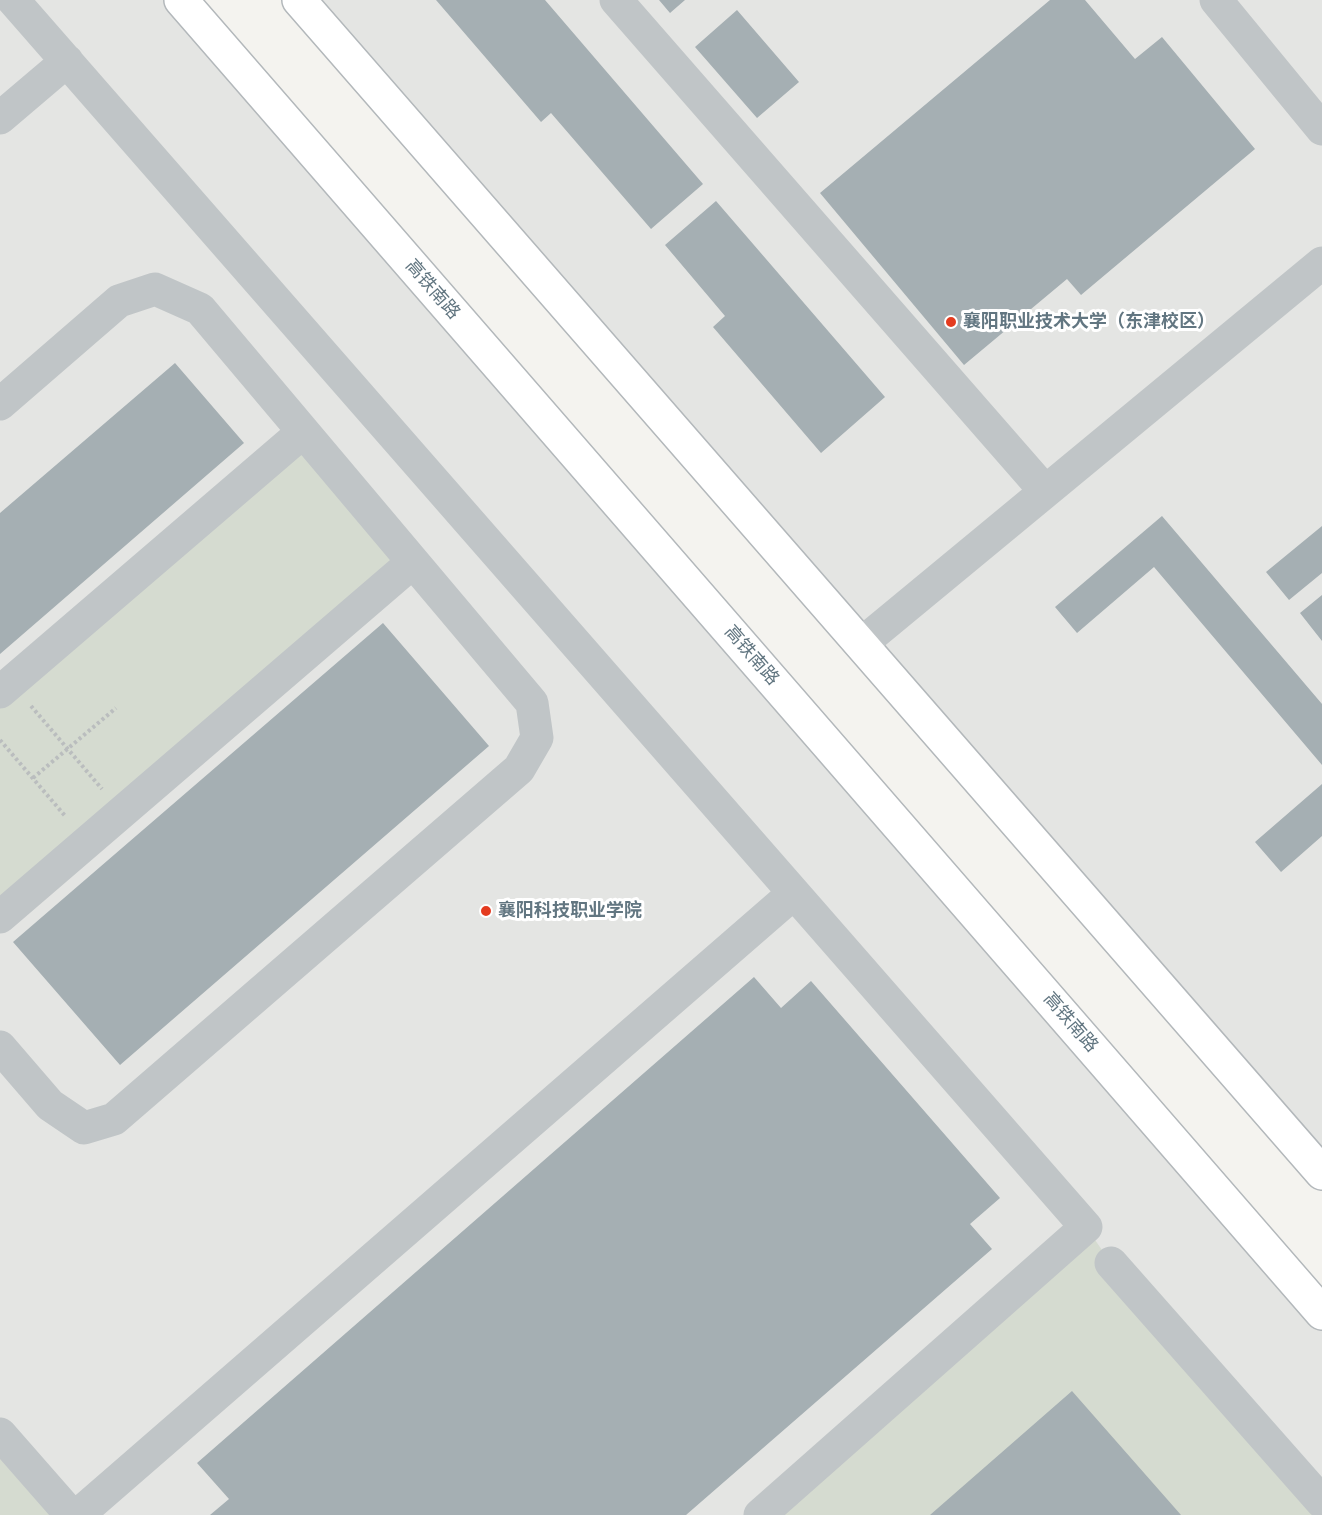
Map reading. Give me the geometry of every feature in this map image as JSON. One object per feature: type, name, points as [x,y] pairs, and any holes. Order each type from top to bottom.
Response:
[{"type":"main road","name":"高铁南路","points":[[181,0],[1322,1313]]},
{"type":"main road","points":[[299,0],[1322,1173]]},
{"type":"street","points":[[13,0],[1086,1227],[760,1515]]},
{"type":"street","points":[[616,0],[1045,491]]},
{"type":"street","points":[[1216,0],[1322,129]]},
{"type":"street","points":[[0,118],[67,61]]},
{"type":"street","points":[[861,644],[1322,263]]},
{"type":"street","points":[[0,404],[119,301],[155,289],[200,309],[532,703],[537,738],[519,769],[114,1119],[84,1128],[50,1105],[0,1047]]},
{"type":"street","points":[[5,688],[303,432]]},
{"type":"street","points":[[0,917],[413,562]]},
{"type":"street","points":[[78,1515],[794,893]]},
{"type":"street","points":[[1111,1263],[1322,1502]]},
{"type":"street","points":[[0,1434],[71,1515]]},
{"type":"path","points":[[5,688],[68,749],[122,812]]},
{"type":"path","points":[[33,778],[116,708]]},
{"type":"path","points":[[0,740],[88,842]]},
{"type":"shaded area","name":"襄阳科技职业学院","points":[[0,0],[181,0],[1322,1313],[1322,1515],[0,1515]]},
{"type":"shaded area","name":"襄阳职业技术大学（东津校区）","points":[[299,0],[1322,0],[1322,1173]]},
{"type":"shaded area","points":[[303,432],[413,562],[0,917],[0,692]]},
{"type":"shaded area","points":[[1086,1227],[1111,1263],[1322,1515],[760,1515]]},
{"type":"shaded area","points":[[0,1434],[71,1515],[0,1515]]},
{"type":"building","points":[[436,0],[545,0],[703,184],[651,229],[551,113],[541,122]]},
{"type":"building","points":[[659,0],[685,0],[670,13]]},
{"type":"building","points":[[1050,0],[1085,0],[1135,59],[1162,37],[1255,149],[1081,295],[1067,279],[964,365],[820,193]]},
{"type":"building","points":[[737,10],[799,82],[757,118],[695,47]]},
{"type":"building","points":[[716,201],[885,397],[821,453],[713,327],[725,316],[665,245]]},
{"type":"building","points":[[175,363],[244,443],[0,654],[0,513]]},
{"type":"building","points":[[1162,516],[1322,704],[1322,765],[1154,567],[1077,633],[1055,607]]},
{"type":"building","points":[[1322,526],[1322,573],[1289,600],[1266,572]]},
{"type":"building","points":[[1322,595],[1322,641],[1300,613]]},
{"type":"building","points":[[383,623],[489,746],[120,1065],[13,942]]},
{"type":"building","points":[[1322,784],[1322,836],[1281,872],[1255,842]]},
{"type":"building","points":[[754,977],[781,1008],[811,981],[1000,1198],[970,1224],[992,1249],[686,1515],[210,1515],[229,1499],[197,1463]]},
{"type":"building","points":[[1072,1391],[1181,1515],[930,1515]]},
{"type":"place","name":"襄阳职业技术大学（东津校区）","points":[[951,322]]},
{"type":"place","name":"襄阳科技职业学院","points":[[486,911]]}]
